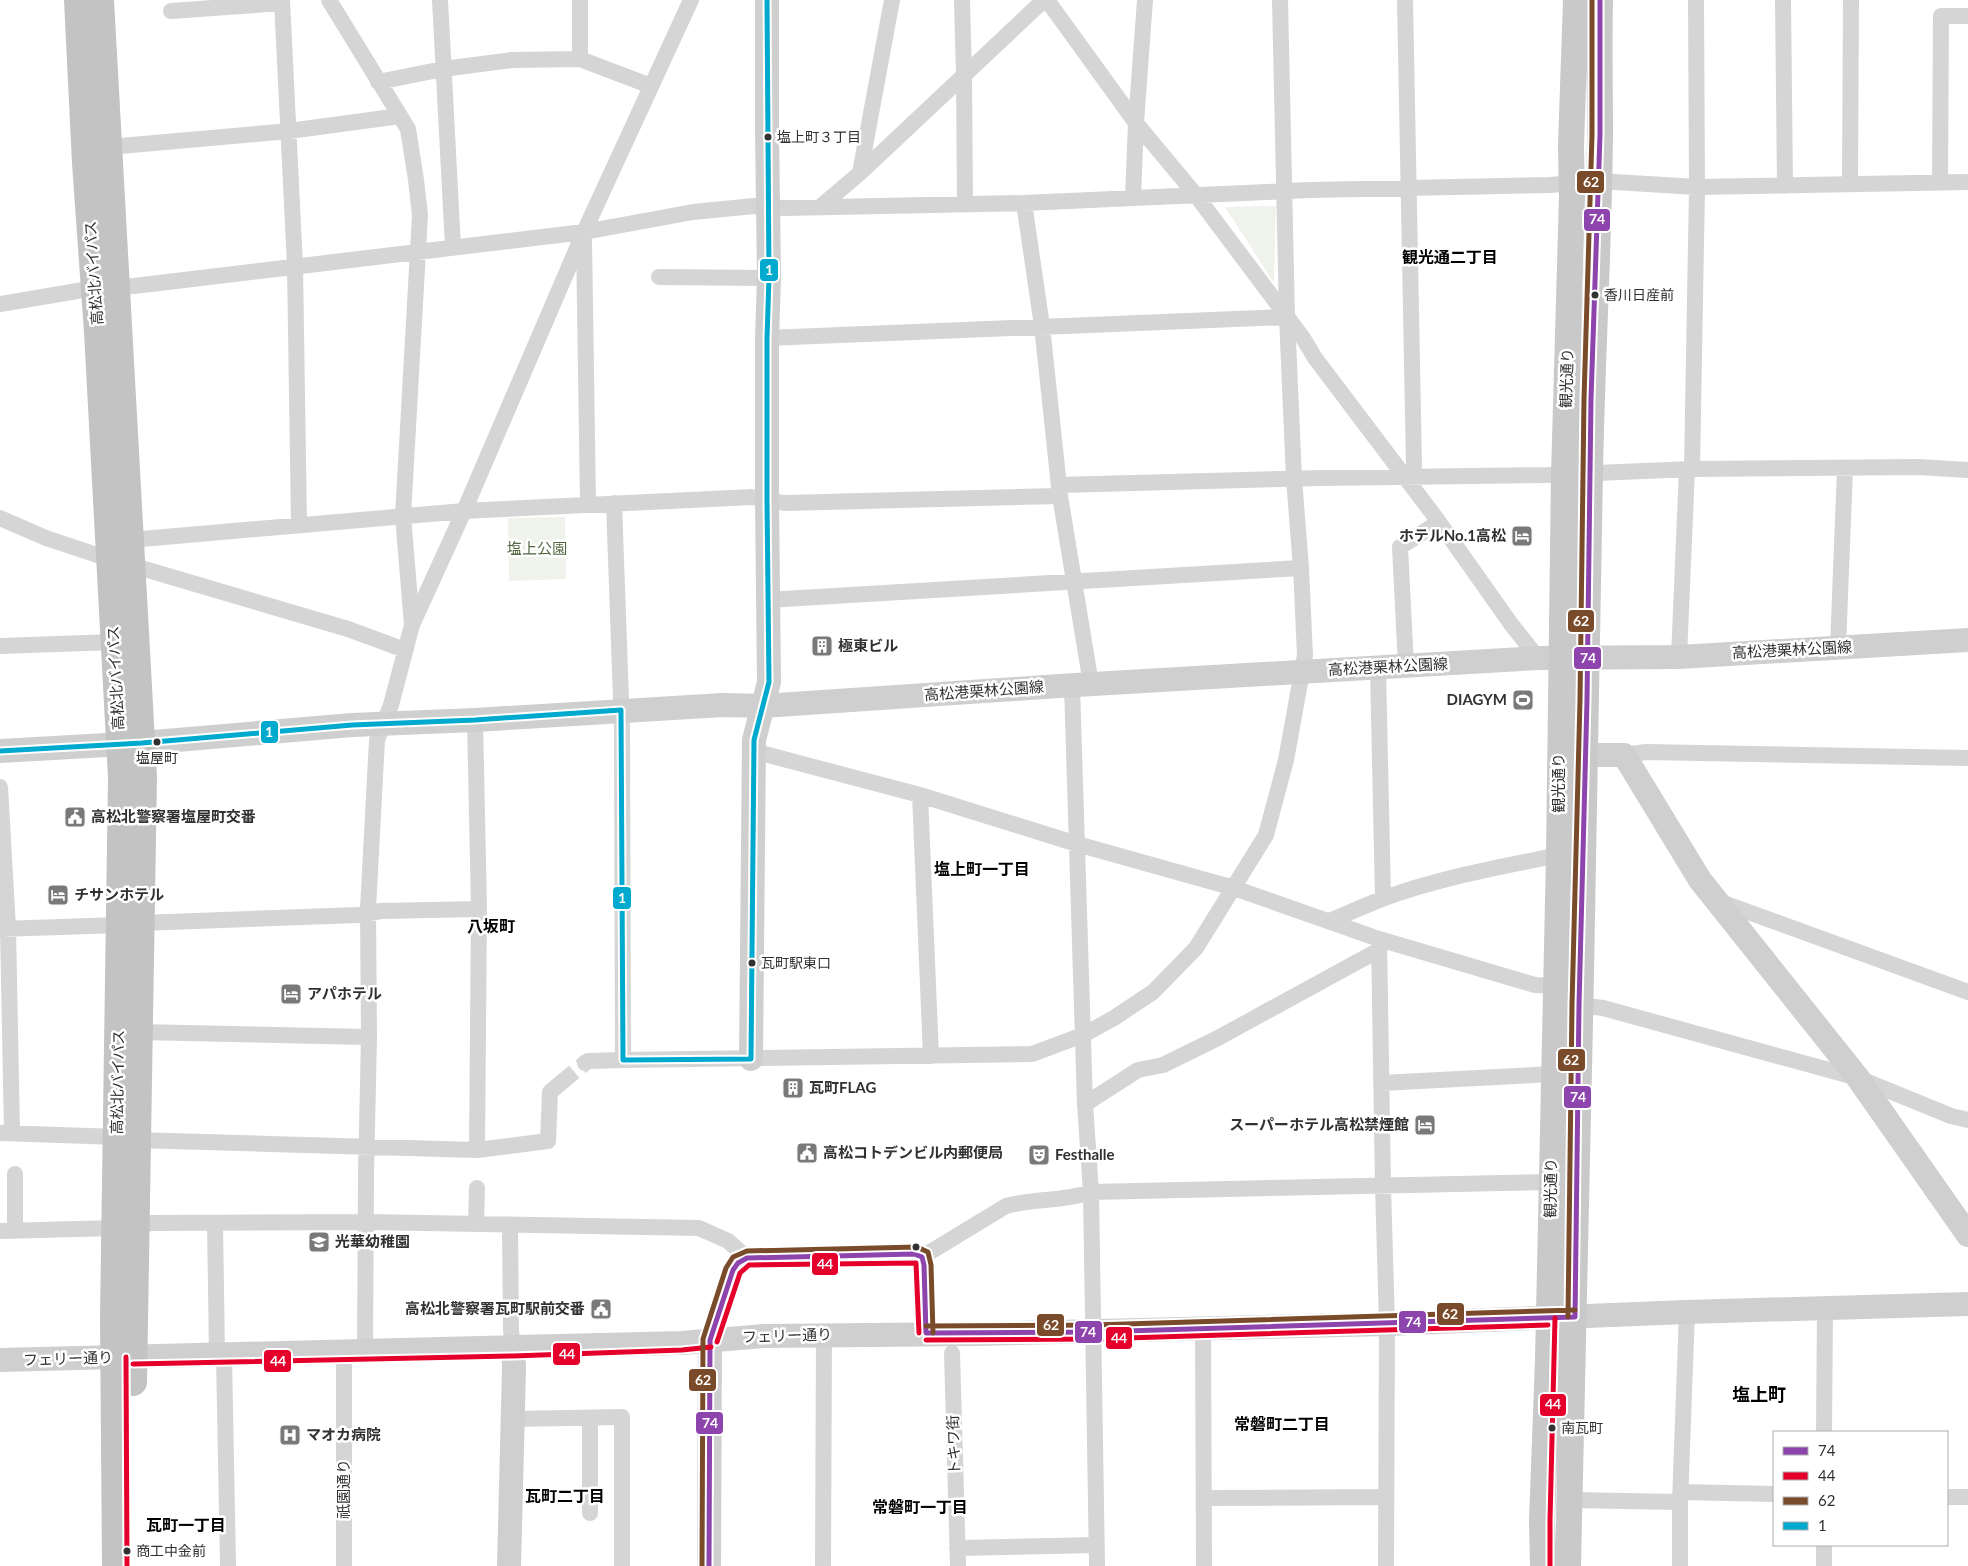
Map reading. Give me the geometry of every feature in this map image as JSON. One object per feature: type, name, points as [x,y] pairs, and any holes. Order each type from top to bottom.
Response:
[{"type":"highway","name":"高松北バイパス","points":[[78,0],[106,287],[124,555],[132,744],[123,850],[138,1032],[127,1139]]},
{"type":"highway","name":"高松北バイパス","points":[[100,0],[109,147],[106,287]]},
{"type":"highway","name":"高松北バイパス","points":[[124,555],[114,642],[132,744]]},
{"type":"highway","name":"高松北バイパス","points":[[116,1566],[124,1357],[130,924]]},
{"type":"highway","name":"高松北バイパス","points":[[124,1357],[135,1566]]},
{"type":"main road","name":"観光通り","points":[[1543,1566],[1542,1520],[1559,854],[1564,474],[1576,0]]},
{"type":"main road","name":"観光通り","points":[[1568,1566],[1586,755],[1562,658],[1590,473],[1598,181],[1600,0]]},
{"type":"street","points":[[329,0],[408,129],[416,180],[420,215],[403,516],[412,626]]},
{"type":"street","points":[[440,0],[453,247]]},
{"type":"street","points":[[580,0],[580,59]]},
{"type":"street","points":[[412,626],[584,232],[691,0]]},
{"type":"street","points":[[751,1059],[753,751],[754,740],[769,682],[766,338],[769,278],[767,0]]},
{"type":"street","points":[[860,173],[892,0]]},
{"type":"street","points":[[962,0],[965,204]]},
{"type":"street","points":[[820,207],[860,173],[1046,0],[1136,123],[1195,194],[1304,338],[1315,358],[1439,522],[1511,624],[1562,658]]},
{"type":"street","points":[[1133,197],[1136,123],[1145,0]]},
{"type":"street","points":[[585,1063],[588,1061],[623,1060],[1032,1054],[1083,1035],[1114,1018],[1153,992],[1196,948],[1266,834],[1286,760],[1305,654],[1294,478],[1287,317],[1280,0]]},
{"type":"street","points":[[1405,0],[1414,466],[1405,477]]},
{"type":"street","points":[[1679,657],[1690,469],[1696,187],[1696,0]]},
{"type":"street","points":[[1784,0],[1785,186]]},
{"type":"street","points":[[1850,184],[1851,0]]},
{"type":"street","points":[[171,11],[282,1],[295,266],[299,524]]},
{"type":"street","points":[[1940,182],[1941,16],[1968,16]]},
{"type":"street","points":[[378,82],[443,69],[512,60],[580,59],[651,86]]},
{"type":"street","points":[[109,147],[289,131],[400,116]]},
{"type":"street","points":[[0,304],[106,287],[134,286],[584,232],[662,217],[746,207],[1024,203],[1195,194],[1409,187],[1550,185],[1598,181],[1696,187],[1968,182]]},
{"type":"street","points":[[1024,203],[1042,326],[1059,490],[1074,583],[1082,685],[1077,844],[1085,1104],[1091,1192],[1098,1566]]},
{"type":"street","points":[[584,232],[588,504]]},
{"type":"street","points":[[659,277],[769,278]]},
{"type":"street","points":[[766,338],[1287,317]]},
{"type":"street","points":[[124,555],[299,524],[464,510],[588,504],[752,497],[784,503],[1294,478],[1564,474],[1690,469],[1918,467],[1968,470]]},
{"type":"street","points":[[1838,647],[1844,468]]},
{"type":"street","points":[[614,503],[621,710],[623,1060]]},
{"type":"street","points":[[0,518],[46,538],[124,555],[348,629],[405,650]]},
{"type":"street","points":[[1406,666],[1400,547],[1439,522]]},
{"type":"street","points":[[767,600],[1301,568]]},
{"type":"street","name":"祇園通り","points":[[344,1566],[355,1351],[366,1222],[369,1036],[368,913],[377,740],[390,706],[412,626]]},
{"type":"street","name":"高松港栗林公園線","points":[[0,751],[132,744],[383,724],[621,710],[723,705],[763,706],[1406,666],[1562,658],[1679,657],[1968,640]]},
{"type":"street","points":[[0,646],[114,642]]},
{"type":"street","points":[[1378,668],[1383,899]]},
{"type":"street","points":[[475,720],[479,909],[477,1150]]},
{"type":"street","points":[[753,751],[920,795],[1077,844],[1234,888],[1329,921],[1379,944],[1535,985],[1556,986]]},
{"type":"street","points":[[1586,755],[1624,755],[1646,752],[1968,758]]},
{"type":"street","points":[[1624,755],[1700,880],[1858,1078],[1968,1235]]},
{"type":"street","points":[[0,787],[4,928],[6,1133],[366,1148],[477,1150],[548,1141],[550,1092],[562,1082]]},
{"type":"street","points":[[920,795],[931,1056]]},
{"type":"street","points":[[1329,921],[1383,899],[1474,873],[1559,854]]},
{"type":"street","points":[[1716,901],[1968,992]]},
{"type":"street","points":[[4,928],[479,909]]},
{"type":"street","points":[[1085,1104],[1138,1070],[1163,1065],[1218,1038],[1379,944]]},
{"type":"street","points":[[1379,944],[1387,1324],[1386,1566]]},
{"type":"street","points":[[1579,1005],[1603,1008],[1858,1078],[1951,1116],[1968,1120]]},
{"type":"street","points":[[138,1032],[369,1036]]},
{"type":"street","points":[[1381,1083],[1554,1074]]},
{"type":"street","points":[[15,1174],[7,1231],[126,1226],[152,1223],[366,1222],[699,1228],[728,1241],[747,1258]]},
{"type":"street","points":[[922,1257],[1006,1206],[1022,1202],[1073,1198],[1091,1192],[1551,1182]]},
{"type":"street","points":[[476,1188],[476,1224]]},
{"type":"street","points":[[215,1223],[228,1566]]},
{"type":"street","points":[[508,1566],[513,1419],[510,1225]]},
{"type":"street","name":"フェリー通り","points":[[0,1360],[513,1349],[682,1343],[758,1336],[1093,1332],[1968,1304]]},
{"type":"street","points":[[1824,1431],[1825,1308]]},
{"type":"street","points":[[1680,1566],[1680,1497],[1687,1312]]},
{"type":"street","points":[[1204,1328],[1204,1566]]},
{"type":"street","points":[[823,1566],[824,1334]]},
{"type":"street","points":[[709,1566],[710,1340]]},
{"type":"street","name":"トキワ街","points":[[952,1353],[958,1566]]},
{"type":"street","points":[[513,1419],[622,1417],[622,1566]]},
{"type":"street","points":[[590,1418],[590,1513]]},
{"type":"street","points":[[1570,1500],[1773,1494]]},
{"type":"street","points":[[1205,1498],[1386,1497]]},
{"type":"street","points":[[1948,1497],[1968,1497]]},
{"type":"street","points":[[957,1548],[1097,1545]]},
{"type":"street","points":[[1824,1546],[1824,1566]]},
{"type":"green space","points":[[1276,206],[1274,283],[1225,207]]},
{"type":"green space","name":"塩上公園","points":[[565,517],[566,579],[509,581],[508,518]]},
{"type":"tunnel","points":[[562,1082],[585,1063]]},
{"type":"transit line","name":"1","points":[[0,751],[142,743],[352,725],[475,720],[621,710],[623,1060],[751,1059],[754,740],[769,682],[767,0]]},
{"type":"transit line","name":"62","points":[[1568,1317],[1584,399],[1592,135],[1592,0]]},
{"type":"transit line","name":"74","points":[[1575,1317],[1591,399],[1600,135],[1600,0]]},
{"type":"transit line","name":"62","points":[[702,1566],[703,1339],[726,1268],[733,1257],[747,1251],[917,1247],[928,1252],[931,1265],[933,1333]]},
{"type":"transit line","name":"74","points":[[709,1566],[710,1340],[733,1270],[738,1263],[747,1258],[914,1254],[922,1257],[924,1265],[926,1333]]},
{"type":"transit line","name":"44","points":[[717,1342],[740,1273],[749,1265],[916,1263],[919,1333]]},
{"type":"transit line","name":"62","points":[[926,1326],[1093,1325],[1575,1310]]},
{"type":"transit line","name":"74","points":[[926,1333],[1093,1332],[1575,1317]]},
{"type":"transit line","name":"44","points":[[1550,1566],[1555,1318]]},
{"type":"transit line","name":"44","points":[[926,1340],[1093,1339],[1548,1325]]},
{"type":"transit line","name":"44","points":[[133,1364],[513,1356],[682,1350],[711,1347]]},
{"type":"transit line","name":"44","points":[[126,1357],[127,1566]]},
{"type":"place","name":"塩上町３丁目","points":[[768,137]]},
{"type":"place","name":"香川日産前","points":[[1595,295]]},
{"type":"place","name":"ホテルNo.1高松","points":[[1522,536]]},
{"type":"place","name":"極東ビル","points":[[822,646]]},
{"type":"place","name":"DIAGYM","points":[[1523,700]]},
{"type":"place","name":"塩屋町","points":[[157,742]]},
{"type":"place","name":"高松北警察署塩屋町交番","points":[[75,817]]},
{"type":"place","name":"チサンホテル","points":[[58,895]]},
{"type":"place","name":"瓦町駅東口","points":[[752,963]]},
{"type":"place","name":"アパホテル","points":[[291,994]]},
{"type":"place","name":"瓦町FLAG","points":[[793,1088]]},
{"type":"place","name":"スーパーホテル高松禁煙館","points":[[1425,1125]]},
{"type":"place","name":"高松コトデンビル内郵便局","points":[[807,1153]]},
{"type":"place","name":"Festhalle","points":[[1039,1155]]},
{"type":"place","name":"光華幼稚園","points":[[319,1242]]},
{"type":"place","name":"高松北警察署瓦町駅前交番","points":[[601,1309]]},
{"type":"place","name":"南瓦町","points":[[1552,1428]]},
{"type":"place","name":"マオカ病院","points":[[290,1435]]},
{"type":"place","name":"商工中金前","points":[[127,1551]]},
{"type":"district","name":"観光通二丁目","points":[[1450,257]]},
{"type":"district","name":"塩上町一丁目","points":[[982,869]]},
{"type":"district","name":"八坂町","points":[[491,926]]},
{"type":"district","name":"塩上町","points":[[1759,1395]]},
{"type":"district","name":"常磐町二丁目","points":[[1282,1424]]},
{"type":"district","name":"瓦町二丁目","points":[[565,1496]]},
{"type":"district","name":"常磐町一丁目","points":[[920,1507]]},
{"type":"district","name":"瓦町一丁目","points":[[186,1525]]}]
